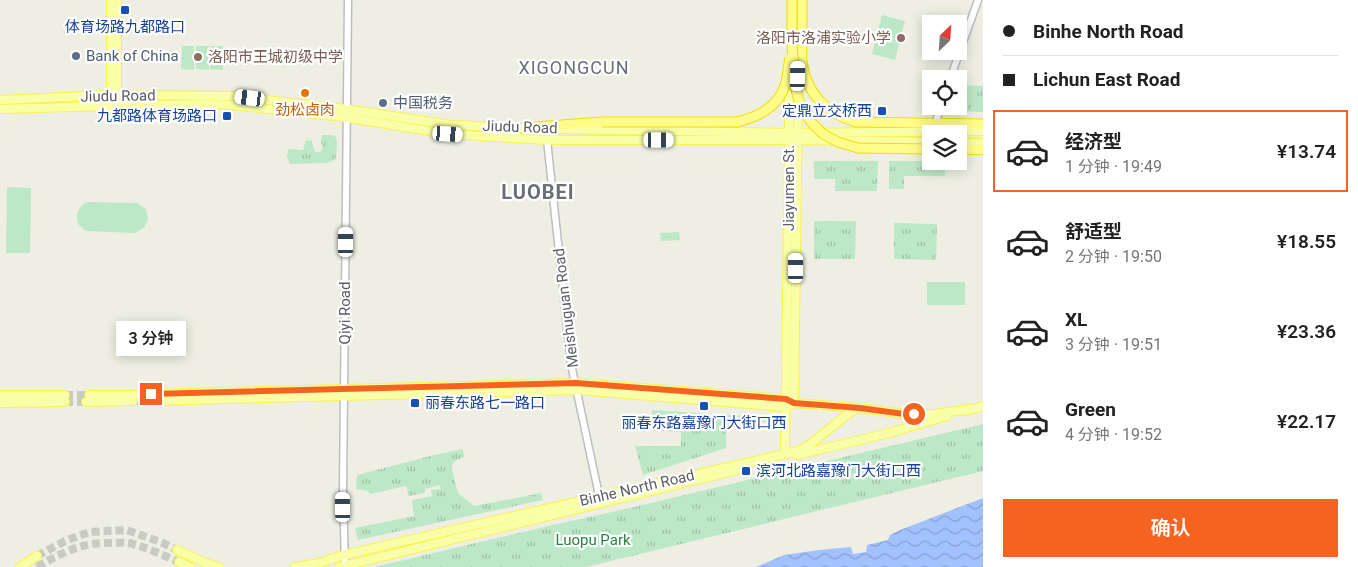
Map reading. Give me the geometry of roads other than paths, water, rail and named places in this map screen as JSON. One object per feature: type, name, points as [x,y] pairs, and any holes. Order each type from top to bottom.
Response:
[{"type":"highway","points":[[792,0],[792,45],[796,90],[800,104],[811,122],[823,134],[838,142],[858,148],[922,149]]},
{"type":"highway","points":[[801,0],[802,62],[807,81],[814,96],[836,115],[856,122],[983,124]]},
{"type":"highway","points":[[522,128],[602,122],[736,122],[746,120],[768,109],[781,94],[785,87],[792,45]]},
{"type":"highway","points":[[967,149],[983,150]]},
{"type":"main road","points":[[111,0],[114,106]]},
{"type":"main road","points":[[114,95],[117,0]]},
{"type":"main road","name":"Jiayumen St.","points":[[788,0],[793,136]]},
{"type":"main road","name":"Jiayumen St.","points":[[786,454],[790,403],[793,136],[801,0]]},
{"type":"main road","name":"Jiudu Road","points":[[0,100],[114,95],[232,96],[346,114],[448,134],[547,140],[983,131]]},
{"type":"main road","name":"Jiudu Road","points":[[0,109],[222,104],[451,125],[922,142]]},
{"type":"main road","points":[[967,143],[983,143]]},
{"type":"main road","points":[[151,397],[576,387],[860,408]]},
{"type":"main road","points":[[0,395],[65,399],[0,404]]},
{"type":"main road","points":[[87,398],[134,398]]},
{"type":"main road","name":"Binhe North Road","points":[[295,567],[600,500],[879,435],[926,418],[983,406]]},
{"type":"main road","name":"Binhe North Road","points":[[342,566],[798,451],[808,446],[848,413],[860,408],[926,418]]},
{"type":"main road","points":[[177,550],[219,567]]},
{"type":"main road","points":[[20,567],[36,556]]},
{"type":"main road","points":[[179,562],[190,567]]},
{"type":"street","name":"Qiyi Road","points":[[342,566],[344,556],[348,0]]},
{"type":"street","points":[[953,70],[978,0]]},
{"type":"street","name":"Meishuguan Road","points":[[547,140],[571,364],[600,500]]},
{"type":"water","points":[[983,498],[983,567],[756,567],[784,555],[819,550],[851,547],[853,554],[866,552],[867,545],[888,540],[890,535],[900,530]]},
{"type":"tunnel","points":[[135,395],[151,394]]},
{"type":"tunnel","points":[[65,395],[89,395]]},
{"type":"tunnel","points":[[133,401],[150,401]]},
{"type":"tunnel","points":[[65,402],[86,402]]},
{"type":"tunnel","points":[[37,556],[65,541],[89,532],[127,530],[177,550]]},
{"type":"tunnel","points":[[37,567],[73,549],[102,543],[129,543],[179,562]]},
{"type":"place","name":"体育场路九都路口","points":[[125,10]]},
{"type":"place","name":"洛阳市洛浦实验小学","points":[[901,38]]},
{"type":"place","name":"Bank of China","points":[[76,56]]},
{"type":"place","name":"洛阳市王城初级中学","points":[[198,57]]},
{"type":"place","name":"劲松卤肉","points":[[305,93]]},
{"type":"place","name":"中国税务","points":[[383,103]]},
{"type":"place","name":"定鼎立交桥西","points":[[882,111]]},
{"type":"place","name":"九都路体育场路口","points":[[227,116]]},
{"type":"place","name":"丽春东路七一路口","points":[[415,403]]},
{"type":"place","name":"丽春东路嘉豫门大街口西","points":[[704,406]]},
{"type":"place","name":"滨河北路嘉豫门大街口西","points":[[746,471]]},
{"type":"district","name":"XIGONGCUN","points":[[574,67]]},
{"type":"district","name":"LUOBEI","points":[[538,192]]},
{"type":"park label","name":"Luopu Park","points":[[593,540]]}]
